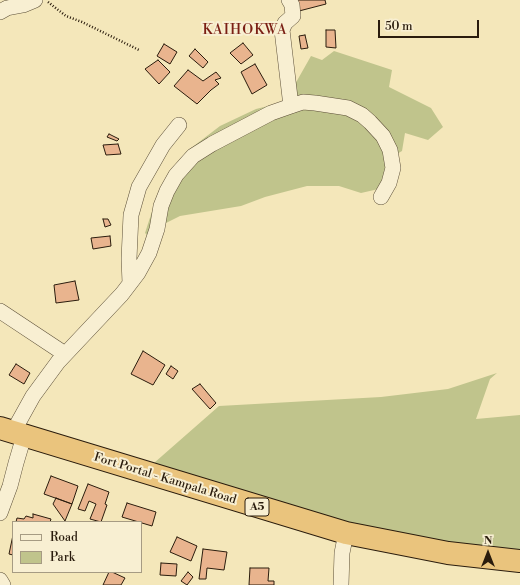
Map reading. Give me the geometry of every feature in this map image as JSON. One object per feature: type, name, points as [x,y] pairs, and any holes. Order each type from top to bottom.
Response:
[{"type":"highway","name":"Fort Portal - Kampala Road","points":[[12,432],[346,533],[448,554],[520,561]]},
{"type":"street","points":[[0,12],[7,8],[23,5],[35,0]]},
{"type":"street","points":[[289,0],[292,5],[293,16],[285,23],[282,30],[291,106]]},
{"type":"street","points":[[0,513],[10,486],[16,462],[12,432],[33,396],[65,354],[122,294],[130,283],[149,253],[157,229],[161,206],[166,191],[184,164],[193,156],[212,144],[271,113],[303,102],[348,108],[362,115],[370,122],[383,136],[390,150],[393,168],[389,183],[381,197]]},
{"type":"street","points":[[130,283],[129,259],[131,215],[138,187],[163,145],[180,125]]},
{"type":"street","points":[[0,311],[65,354]]},
{"type":"street","points":[[341,585],[342,553],[346,533]]},
{"type":"street","points":[[0,580],[3,585]]},
{"type":"path","points":[[46,0],[66,16],[82,22],[138,50]]},
{"type":"green space","points":[[334,51],[392,70],[389,87],[431,108],[443,127],[428,140],[405,133],[402,151],[395,155],[383,188],[361,193],[339,186],[307,186],[265,197],[241,206],[180,216],[162,225],[155,243],[145,233],[158,193],[186,152],[220,126],[256,109],[296,99],[290,93],[311,56],[322,60]]},
{"type":"green space","points":[[497,373],[490,379],[476,419],[520,415],[520,555],[371,529],[221,485],[154,463],[219,406],[381,397],[448,389]]},
{"type":"building","points":[[296,0],[325,0],[326,4],[299,11]]},
{"type":"building","points":[[326,30],[335,30],[336,48],[326,47]]},
{"type":"building","points":[[305,35],[308,48],[301,49],[299,36]]},
{"type":"building","points":[[243,43],[253,55],[241,64],[230,53]]},
{"type":"building","points":[[164,44],[177,52],[170,64],[157,56]]},
{"type":"building","points":[[195,49],[208,62],[203,68],[189,56]]},
{"type":"building","points":[[158,60],[170,72],[159,84],[145,69]]},
{"type":"building","points":[[255,64],[267,85],[252,94],[241,72]]},
{"type":"building","points":[[188,70],[203,81],[216,72],[221,78],[215,80],[219,84],[197,104],[174,86]]},
{"type":"building","points":[[109,134],[119,139],[117,141],[107,137]]},
{"type":"building","points":[[118,144],[121,154],[106,155],[103,145]]},
{"type":"building","points":[[103,219],[108,219],[111,225],[105,227]]},
{"type":"building","points":[[110,236],[111,246],[93,249],[91,238]]},
{"type":"building","points":[[75,281],[79,300],[56,303],[54,285]]},
{"type":"building","points":[[143,351],[165,365],[153,385],[131,374]]},
{"type":"building","points":[[16,364],[30,373],[24,384],[9,375]]},
{"type":"building","points":[[171,366],[178,371],[173,379],[166,374]]},
{"type":"building","points":[[200,384],[216,403],[210,409],[192,389]]},
{"type":"building","points":[[51,476],[78,486],[72,504],[44,494]]},
{"type":"building","points":[[88,484],[109,492],[105,504],[107,505],[101,521],[90,519],[96,504],[89,501],[85,511],[78,509]]},
{"type":"building","points":[[56,498],[72,504],[65,521],[53,504]]},
{"type":"building","points":[[127,503],[156,512],[152,526],[142,523],[142,521],[135,521],[122,517]]},
{"type":"building","points":[[33,514],[51,519],[50,521],[16,521],[17,518],[24,519],[26,516],[33,518]]},
{"type":"building","points":[[177,537],[197,546],[191,561],[170,552]]},
{"type":"building","points":[[12,540],[12,555],[9,554]]},
{"type":"building","points":[[203,549],[227,552],[224,570],[207,568],[206,579],[199,579]]},
{"type":"building","points":[[161,563],[177,564],[176,576],[160,575]]},
{"type":"building","points":[[250,568],[269,568],[268,581],[274,581],[274,585],[249,585]]},
{"type":"building","points":[[188,572],[193,577],[187,585],[181,581]]},
{"type":"building","points":[[109,573],[114,573],[125,578],[121,585],[103,585]]},
{"type":"district","name":"KAIHOKWA","points":[[245,31]]}]
